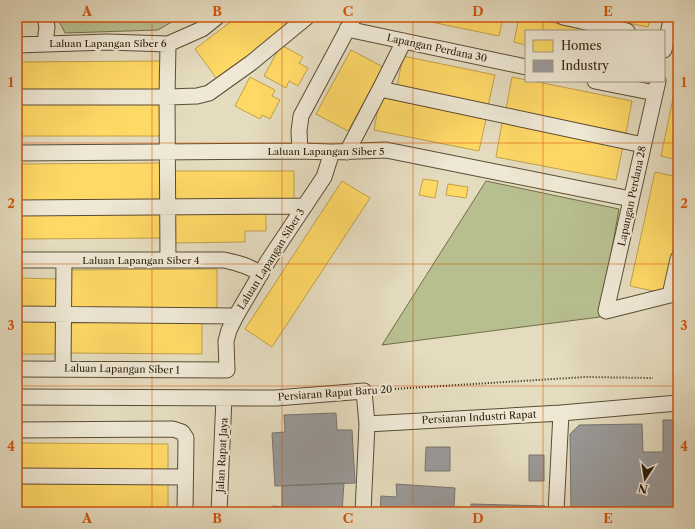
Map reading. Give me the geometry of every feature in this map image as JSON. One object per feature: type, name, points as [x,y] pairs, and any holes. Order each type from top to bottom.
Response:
[{"type":"street","points":[[45,17],[47,27],[45,43]]},
{"type":"street","name":"Laluan Lapangan Siber 6","points":[[17,44],[108,42],[168,44],[202,29],[217,17]]},
{"type":"street","points":[[17,97],[167,97],[197,96],[210,93],[307,17]]},
{"type":"street","points":[[563,17],[623,30]]},
{"type":"street","points":[[665,43],[672,17]]},
{"type":"street","points":[[300,151],[299,131],[301,116],[350,23]]},
{"type":"street","name":"Lapangan Perdana 30","points":[[350,23],[404,41],[525,67]]},
{"type":"street","name":"Laluan Lapangan Siber 3","points":[[226,370],[226,341],[229,330],[236,316],[261,274],[380,89],[404,41]]},
{"type":"street","points":[[168,44],[168,260]]},
{"type":"street","points":[[606,82],[656,87]]},
{"type":"street","name":"Lapangan Perdana 28","points":[[656,87],[606,312],[674,294]]},
{"type":"street","points":[[380,89],[643,146]]},
{"type":"street","name":"Laluan Lapangan Siber 5","points":[[17,153],[340,152],[386,150],[631,199]]},
{"type":"street","points":[[17,208],[305,206]]},
{"type":"street","points":[[674,294],[678,259]]},
{"type":"street","name":"Laluan Lapangan Siber 4","points":[[17,260],[224,260],[240,263],[261,274]]},
{"type":"street","points":[[63,368],[64,260]]},
{"type":"street","points":[[17,314],[64,313],[236,316]]},
{"type":"street","name":"Laluan Lapangan Siber 1","points":[[17,369],[63,368],[226,370]]},
{"type":"street","points":[[363,512],[368,424],[364,390]]},
{"type":"street","name":"Persiaran Rapat Baru 20","points":[[17,397],[276,398],[364,390]]},
{"type":"street","name":"Jalan Rapat Jaya","points":[[219,512],[224,398]]},
{"type":"street","name":"Persiaran Industri Rapat","points":[[368,424],[561,413],[678,402]]},
{"type":"street","points":[[556,512],[561,413]]},
{"type":"street","points":[[17,430],[173,429],[182,432],[186,438],[185,512]]},
{"type":"street","points":[[17,476],[186,477]]},
{"type":"path","name":"Persiaran Rapat Baru 20","points":[[364,390],[585,377],[653,378]]},
{"type":"green space","points":[[57,17],[180,17],[158,30],[65,33]]},
{"type":"green space","points":[[486,181],[619,209],[600,317],[382,345]]},
{"type":"building: Homes","points":[[237,17],[280,17],[287,26],[217,79],[195,49]]},
{"type":"building: Homes","points":[[407,17],[503,17],[499,36]]},
{"type":"building: Homes","points":[[519,17],[528,17],[587,30],[525,30],[525,45],[514,42]]},
{"type":"building: Homes","points":[[598,17],[650,17],[648,27]]},
{"type":"building: Homes","points":[[281,45],[303,57],[299,63],[308,68],[298,86],[289,81],[286,88],[264,76]]},
{"type":"building: Homes","points":[[351,50],[383,67],[348,131],[316,114]]},
{"type":"building: Homes","points":[[403,56],[495,75],[488,106],[397,87]]},
{"type":"building: Homes","points":[[160,61],[161,92],[18,92],[17,62]]},
{"type":"building: Homes","points":[[678,75],[678,160],[661,156]]},
{"type":"building: Homes","points":[[250,77],[275,90],[272,96],[280,100],[270,119],[262,115],[260,119],[235,106]]},
{"type":"building: Homes","points":[[512,77],[525,80],[525,82],[538,82],[632,101],[626,133],[506,109]]},
{"type":"building: Homes","points":[[380,97],[486,119],[479,151],[374,130]]},
{"type":"building: Homes","points":[[17,101],[161,101],[161,136],[17,136]]},
{"type":"building: Homes","points":[[502,123],[623,146],[616,180],[496,157]]},
{"type":"building: Homes","points":[[160,163],[161,201],[18,202],[18,164]]},
{"type":"building: Homes","points":[[174,171],[294,171],[294,200],[174,200]]},
{"type":"building: Homes","points":[[655,172],[678,177],[678,228],[663,293],[630,286]]},
{"type":"building: Homes","points":[[423,179],[438,181],[435,198],[419,195]]},
{"type":"building: Homes","points":[[342,181],[370,198],[272,347],[245,329]]},
{"type":"building: Homes","points":[[448,184],[468,187],[466,198],[446,195]]},
{"type":"building: Homes","points":[[161,210],[162,238],[19,239],[18,211]]},
{"type":"building: Homes","points":[[172,210],[266,210],[266,231],[245,231],[245,242],[173,243]]},
{"type":"building: Homes","points":[[217,269],[217,309],[70,310],[69,270]]},
{"type":"building: Homes","points":[[17,278],[57,279],[57,310],[17,309]]},
{"type":"building: Homes","points":[[17,316],[57,316],[57,354],[17,354]]},
{"type":"building: Homes","points":[[69,317],[202,318],[202,354],[69,353]]},
{"type":"building: Homes","points":[[17,443],[168,444],[168,474],[17,473]]},
{"type":"building: Homes","points":[[168,480],[168,509],[17,509],[17,481]]},
{"type":"building: Industry","points":[[336,413],[337,430],[352,430],[355,483],[275,486],[272,433],[285,432],[284,415]]},
{"type":"building: Industry","points":[[663,420],[678,420],[678,509],[653,509],[653,512],[571,512],[570,434],[579,425],[642,424],[643,452],[663,452]]},
{"type":"building: Industry","points":[[426,447],[450,447],[450,471],[425,471]]},
{"type":"building: Industry","points":[[529,455],[544,455],[544,481],[529,481]]},
{"type":"building: Industry","points":[[344,483],[342,512],[282,507],[282,486]]},
{"type":"building: Industry","points":[[396,484],[455,488],[454,507],[462,507],[462,512],[380,512],[381,496],[397,497]]},
{"type":"building: Industry","points":[[471,504],[545,506],[545,512],[471,512]]},
{"type":"building: Industry","points":[[273,506],[282,507],[341,512],[273,512]]}]
